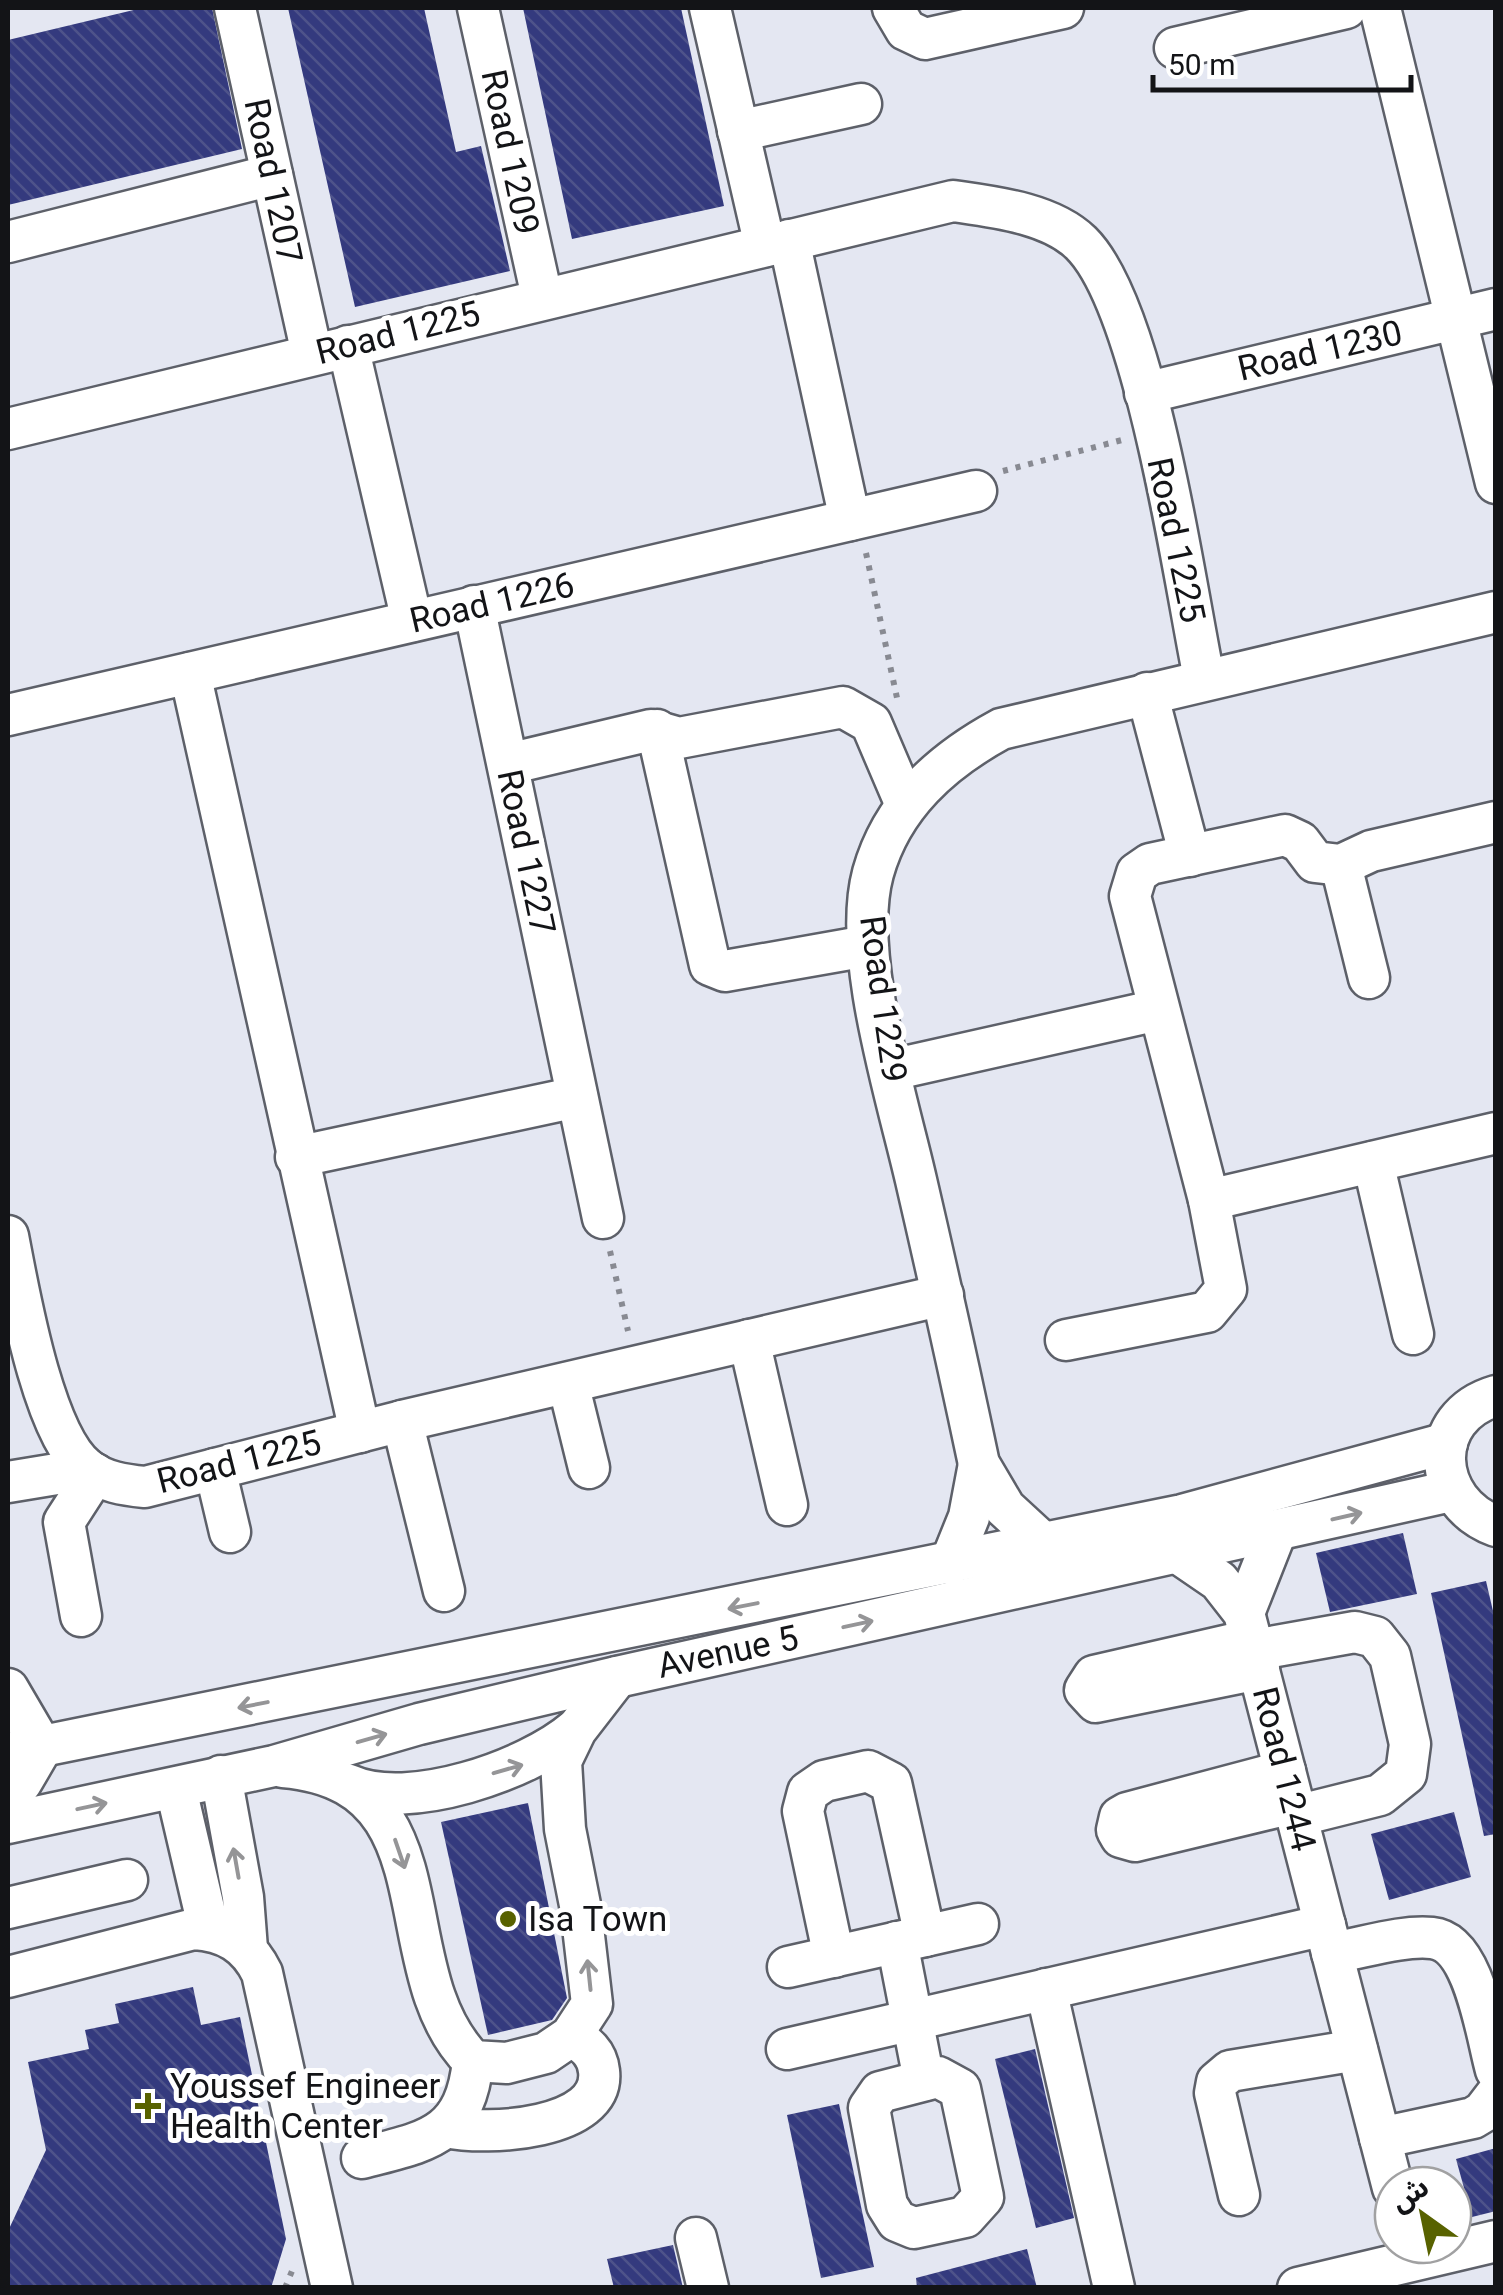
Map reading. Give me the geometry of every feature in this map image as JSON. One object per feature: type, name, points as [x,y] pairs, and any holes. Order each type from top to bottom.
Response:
[{"type":"street","name":"Road 1207","points":[[236,8],[272,175],[412,621]]},
{"type":"street","name":"Road 1209","points":[[478,8],[542,297]]},
{"type":"street","points":[[710,8],[738,131],[777,243],[854,518]]},
{"type":"street","points":[[904,22],[937,38],[1062,8]]},
{"type":"street","points":[[1175,48],[1343,8]]},
{"type":"street","points":[[1380,8],[1476,314],[1496,483]]},
{"type":"street","points":[[738,131],[861,104]]},
{"type":"street","points":[[8,242],[272,175]]},
{"type":"street","name":"Road 1225","points":[[8,429],[542,297],[953,202],[1018,210],[1080,242],[1115,292],[1149,412],[1204,678]]},
{"type":"street","name":"Road 1230","points":[[1149,412],[1476,314]]},
{"type":"street","name":"Road 1226","points":[[8,715],[976,490]]},
{"type":"street","name":"Road 1227","points":[[474,606],[603,1218]]},
{"type":"street","name":"Road 1229","points":[[950,1564],[970,1516],[978,1464],[867,946],[866,911],[874,871],[906,805],[961,750],[1001,729],[1496,612]]},
{"type":"street","points":[[190,673],[360,1432]]},
{"type":"street","points":[[1147,694],[1190,856]]},
{"type":"street","points":[[508,764],[657,730],[679,738],[832,708],[854,710],[876,732],[906,805]]},
{"type":"street","points":[[657,730],[710,965],[725,971],[867,946]]},
{"type":"street","points":[[1066,1340],[1208,1312],[1216,1306],[1226,1278],[1130,888],[1143,868],[1285,835],[1300,842],[1315,862],[1341,865],[1372,851],[1496,822]]},
{"type":"street","points":[[1341,865],[1369,978]]},
{"type":"street","points":[[891,1070],[1158,1010]]},
{"type":"street","points":[[296,1157],[578,1098]]},
{"type":"street","points":[[1209,1200],[1496,1133]]},
{"type":"street","points":[[1373,1162],[1414,1334]]},
{"type":"street","points":[[8,1236],[12,1284],[54,1421],[72,1455],[91,1472]]},
{"type":"street","name":"Road 1225","points":[[91,1472],[146,1487],[360,1432],[943,1295]]},
{"type":"street","points":[[749,1340],[788,1506]]},
{"type":"street","points":[[568,1383],[589,1468]]},
{"type":"street","points":[[1496,1396],[1467,1410],[1446,1443],[1446,1476],[1496,1550]]},
{"type":"street","points":[[402,1422],[444,1591]]},
{"type":"street","name":"Avenue 5","points":[[25,1750],[1182,1515],[1446,1443]]},
{"type":"street","name":"Road 1229","points":[[978,1464],[1006,1508],[1043,1543]]},
{"type":"street","points":[[214,1469],[230,1532]]},
{"type":"street","points":[[8,1482],[91,1472]]},
{"type":"street","points":[[81,1616],[64,1522],[91,1472]]},
{"type":"street","name":"Avenue 5","points":[[8,1823],[274,1766],[419,1724],[617,1677],[1276,1532],[1473,1511]]},
{"type":"street","points":[[1276,1532],[1252,1643],[1356,1632],[1375,1636],[1390,1656],[1410,1744],[1406,1774],[1380,1794],[1292,1796]]},
{"type":"street","name":"Road 1244","points":[[1180,1555],[1219,1581],[1252,1643],[1387,2165]]},
{"type":"street","points":[[346,1784],[372,1801],[385,1818],[403,1857],[436,2001],[454,2042],[473,2060],[507,2062],[533,2056],[572,2036],[592,2004],[581,1910],[565,1829],[561,1761],[576,1730],[617,1677]]},
{"type":"street","points":[[8,1688],[25,1750],[21,1783],[8,1792]]},
{"type":"street","points":[[274,1766],[317,1770],[376,1794],[416,1792],[528,1762],[576,1730]]},
{"type":"street","points":[[834,1957],[803,1811],[808,1792],[824,1781],[868,1771],[891,1784],[911,1939],[912,2021],[924,2080]]},
{"type":"street","points":[[221,1776],[242,1897],[246,1950]]},
{"type":"street","points":[[176,1789],[209,1930]]},
{"type":"street","points":[[127,1880],[12,1907],[20,1973],[194,1929],[209,1930],[246,1950],[262,1974],[332,2288]]},
{"type":"street","points":[[788,1967],[978,1924]]},
{"type":"street","points":[[787,2050],[1046,1990],[1328,1939],[1428,1937],[1449,1943],[1466,1962],[1496,2070]]},
{"type":"street","points":[[1046,1990],[1114,2288]]},
{"type":"street","points":[[447,2127],[500,2131],[576,2114],[588,2106],[596,2094],[599,2066],[594,2053],[572,2036]]},
{"type":"street","points":[[1239,2195],[1215,2093],[1220,2077],[1230,2071],[1357,2050]]},
{"type":"street","points":[[362,2158],[435,2138],[466,2098],[473,2060]]},
{"type":"street","points":[[1380,2138],[1474,2118],[1496,2095]]},
{"type":"street","points":[[696,2238],[708,2288]]},
{"type":"street","points":[[1298,2288],[1408,2265]]},
{"type":"path","points":[[976,490],[986,476],[1149,412]]},
{"type":"path","points":[[854,518],[900,712]]},
{"type":"path","points":[[603,1218],[636,1367]]},
{"type":"building","points":[[142,8],[212,8],[242,149],[8,205],[8,40]]},
{"type":"building","points":[[288,8],[424,8],[456,152],[481,146],[510,271],[355,307]]},
{"type":"building","points":[[523,8],[681,8],[724,206],[572,239]]},
{"type":"building","points":[[1403,1533],[1417,1594],[1330,1612],[1316,1553]]},
{"type":"building","points":[[1486,1581],[1496,1624],[1496,1834],[1484,1836],[1431,1593]]},
{"type":"building","name":"Isa Town","points":[[528,1803],[567,1998],[552,2020],[488,2035],[441,1822]]},
{"type":"building","points":[[1454,1812],[1471,1877],[1389,1900],[1371,1834]]},
{"type":"building","name":"Youssef Engineer Health Center","points":[[193,1987],[201,2025],[240,2017],[286,2239],[271,2288],[8,2288],[8,2231],[46,2150],[28,2062],[89,2049],[85,2030],[119,2023],[115,2004]]},
{"type":"building","points":[[1035,2049],[1074,2218],[1036,2228],[995,2059]]},
{"type":"building","points":[[839,2104],[874,2267],[821,2278],[787,2115]]},
{"type":"building","points":[[1496,2148],[1496,2211],[1473,2217],[1473,2165],[1458,2165],[1456,2159]]},
{"type":"building","points":[[673,2245],[683,2288],[614,2288],[607,2259]]},
{"type":"building","points":[[1027,2249],[1037,2288],[917,2288],[916,2278]]},
{"type":"place","name":"Isa Town","points":[[508,1919]]},
{"type":"place","name":"Youssef Engineer Health Center","points":[[148,2106]]}]
